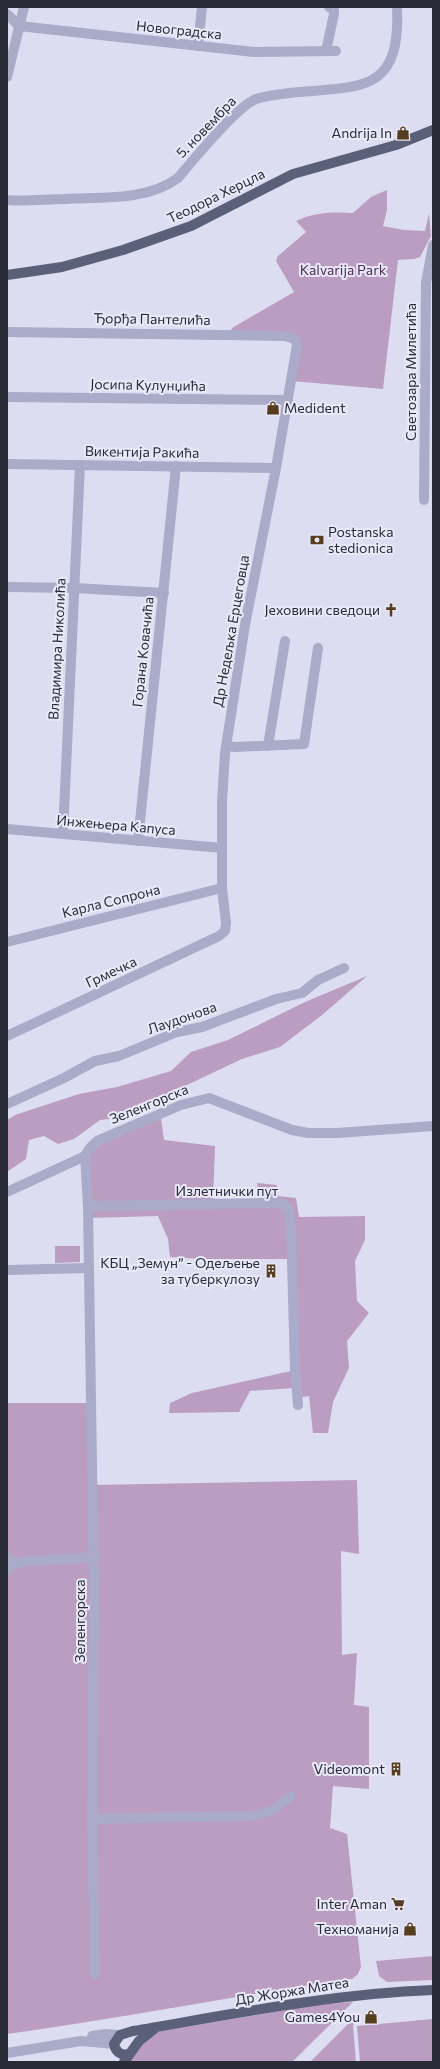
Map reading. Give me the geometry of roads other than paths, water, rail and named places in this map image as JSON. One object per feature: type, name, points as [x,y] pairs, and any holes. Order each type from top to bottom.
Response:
[{"type":"main road","name":"Теодора Херцла","points":[[7,275],[68,266],[123,250],[191,226],[293,174],[396,145],[433,130]]},
{"type":"main road","name":"Др Жоржа Матеа","points":[[119,2045],[156,2027],[307,2000],[365,1994],[433,1990]]},
{"type":"main road","points":[[135,2046],[132,2036],[119,2045],[126,2058],[135,2046],[156,2027]]},
{"type":"street","points":[[7,77],[24,7]]},
{"type":"street","points":[[198,46],[202,7]]},
{"type":"street","name":"Новоградска","points":[[19,26],[254,52],[331,51],[334,10],[329,7]]},
{"type":"street","name":"5. новембра","points":[[7,200],[107,198],[150,191],[167,185],[178,178],[239,112],[254,100],[274,95],[364,84],[380,76],[390,62],[395,48],[398,30],[397,7]]},
{"type":"street","points":[[7,14],[19,26]]},
{"type":"street","name":"Светозара Милетића","points":[[424,500],[429,337],[426,283],[433,245]]},
{"type":"street","name":"Ђорђа Пантелића","points":[[7,332],[275,335],[295,339]]},
{"type":"street","name":"Др Недељка Ерцеговца","points":[[225,931],[226,923],[222,888],[222,802],[226,746],[245,625],[288,400],[296,351],[295,339]]},
{"type":"street","name":"Јосипа Кулунџића","points":[[7,398],[288,400]]},
{"type":"street","name":"Викентија Ракића","points":[[7,464],[276,468]]},
{"type":"street","name":"Владимира Николића","points":[[63,834],[80,465]]},
{"type":"street","name":"Горана Ковачића","points":[[138,841],[176,466]]},
{"type":"street","points":[[7,587],[164,592]]},
{"type":"street","points":[[268,746],[285,641]]},
{"type":"street","points":[[226,746],[304,744],[318,648]]},
{"type":"street","name":"Инжењера Капуса","points":[[7,829],[222,848]]},
{"type":"street","name":"Карла Сопрона","points":[[7,942],[222,888]]},
{"type":"street","name":"Грмечка","points":[[7,1036],[219,936],[225,931]]},
{"type":"street","name":"Лаудонова","points":[[7,1104],[64,1078],[95,1061],[119,1056],[177,1032],[202,1027],[276,999],[302,993],[318,980],[344,968]]},
{"type":"street","name":"Зеленгорска","points":[[96,1974],[92,1819],[94,1557],[88,1206],[85,1156],[89,1149],[97,1141],[181,1105],[209,1098],[292,1130],[308,1133],[337,1133],[433,1126]]},
{"type":"street","points":[[7,1192],[85,1156]]},
{"type":"street","name":"Излетнички пут","points":[[88,1206],[276,1203],[285,1205],[289,1211],[291,1224],[295,1382],[298,1404]]},
{"type":"street","points":[[7,1270],[88,1268]]},
{"type":"street","points":[[9,1564],[94,1557]]},
{"type":"street","points":[[92,1819],[252,1816],[271,1811],[290,1796]]},
{"type":"street","name":"Др Жоржа Матеа","points":[[7,2053],[81,2041],[119,2045]]},
{"type":"place","name":"Andrija In","points":[[403,133]]},
{"type":"place","name":"Medident","points":[[273,408]]},
{"type":"place","name":"Postanska stedionica","points":[[317,540]]},
{"type":"place","name":"Јеховини сведоци","points":[[391,610]]},
{"type":"place","name":"КБЦ „Земун” - Одељење за туберкулозу","points":[[271,1271]]},
{"type":"place","name":"Videomont","points":[[396,1769]]},
{"type":"place","name":"Inter Aman","points":[[398,1904]]},
{"type":"place","name":"Техноманија","points":[[410,1929]]},
{"type":"place","name":"Games4You","points":[[371,2017]]},
{"type":"park label","name":"Kalvarija Park","points":[[343,270]]}]
